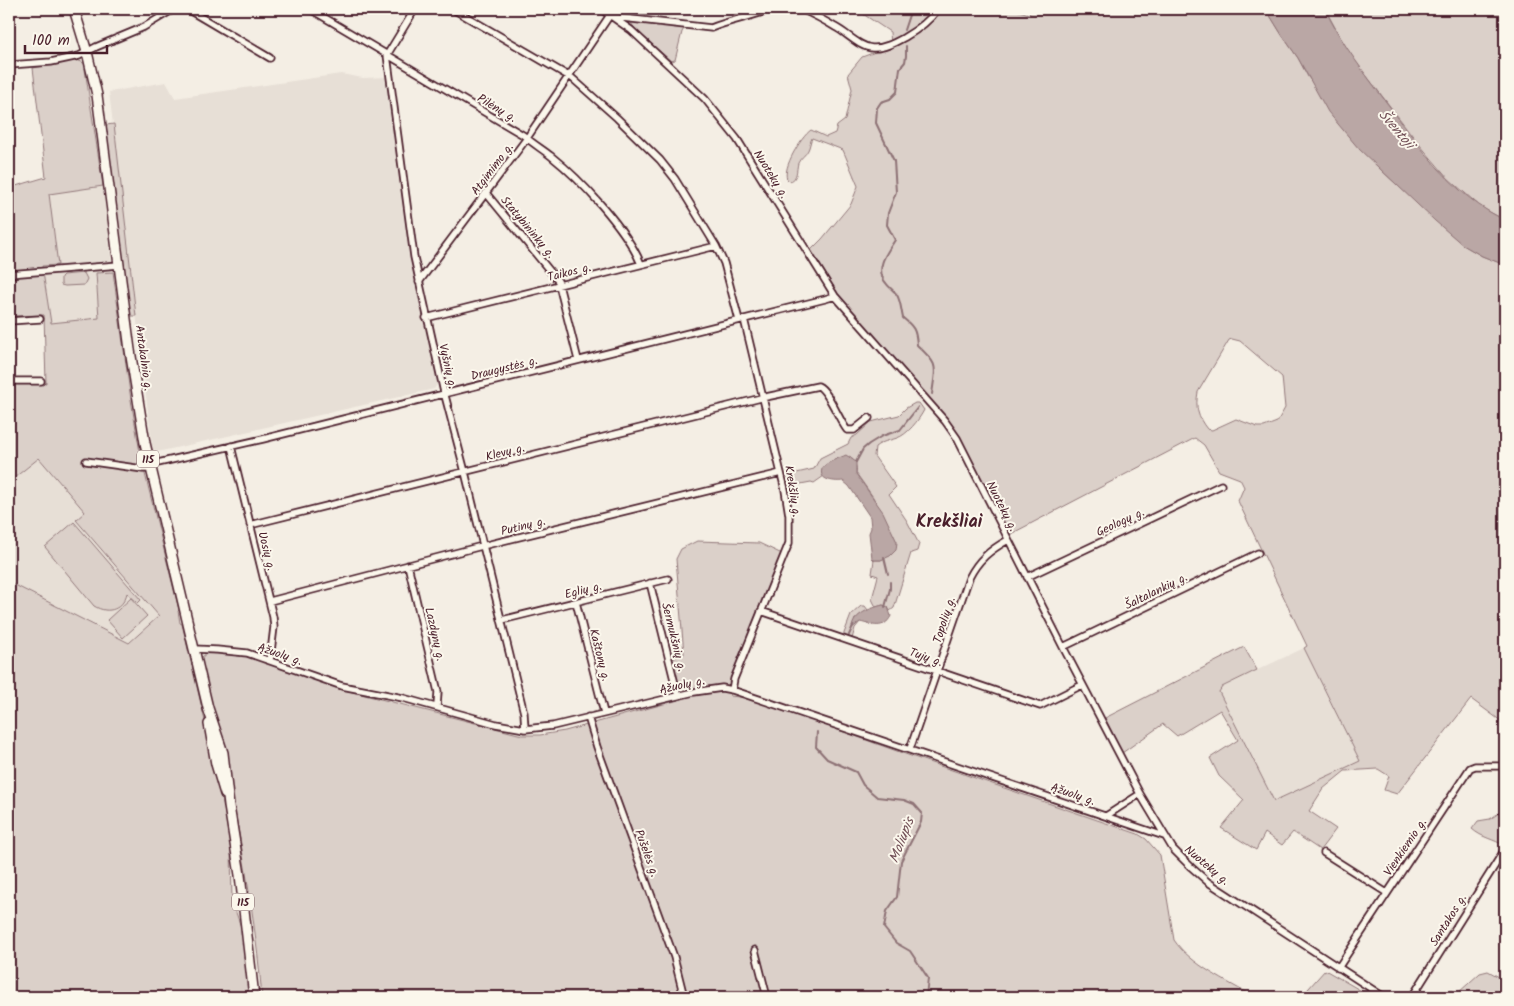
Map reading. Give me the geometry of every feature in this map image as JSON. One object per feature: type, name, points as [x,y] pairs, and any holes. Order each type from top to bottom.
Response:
[{"type":"main road","name":"Antakalnio g.","points":[[74,9],[88,52],[97,95],[138,403],[150,467],[208,708],[223,753],[240,874],[254,997]]},
{"type":"street","points":[[9,66],[65,60],[144,27],[174,9]]},
{"type":"street","points":[[187,9],[270,58]]},
{"type":"street","name":"Pilėnų g.","points":[[310,9],[527,138],[570,172],[603,208],[618,226],[641,264]]},
{"type":"street","points":[[387,55],[415,9]]},
{"type":"street","name":"Krekšlių g.","points":[[453,9],[569,77],[600,103],[660,160],[675,179],[724,262],[764,398],[789,515],[789,543],[734,679],[732,690]]},
{"type":"street","name":"Nuotekų g.","points":[[600,9],[631,30],[705,98],[737,139],[834,296],[945,421],[957,438],[1082,685],[1140,794],[1164,836],[1181,858],[1208,882],[1384,997]]},
{"type":"street","name":"Atgimimo g.","points":[[419,282],[527,138],[612,16],[620,9]]},
{"type":"street","points":[[612,16],[711,28],[726,22],[760,14],[770,9]]},
{"type":"street","points":[[800,9],[836,27],[865,47],[873,48],[881,48],[896,42],[919,29],[938,9]]},
{"type":"street","name":"Vyšnių g.","points":[[387,55],[419,282],[426,318],[502,620],[524,713],[524,729]]},
{"type":"street","name":"Statybininkų g.","points":[[486,193],[553,272],[560,284],[578,360]]},
{"type":"street","name":"Taikos g.","points":[[426,318],[716,246]]},
{"type":"street","points":[[9,274],[119,265]]},
{"type":"street","name":"Draugystės g.","points":[[150,467],[834,296]]},
{"type":"street","points":[[9,321],[40,319]]},
{"type":"street","points":[[9,381],[41,381]]},
{"type":"street","name":"Klevų g.","points":[[250,525],[818,386],[824,389],[840,422],[847,430],[854,430],[869,418]]},
{"type":"street","name":"Uosių g.","points":[[231,446],[270,601],[274,627],[270,660]]},
{"type":"street","points":[[86,461],[150,467]]},
{"type":"street","name":"Putinų g.","points":[[270,601],[483,546],[781,473]]},
{"type":"street","name":"Geologų g.","points":[[1027,577],[1221,485]]},
{"type":"street","name":"Topolių g.","points":[[910,750],[938,672],[960,602],[974,568],[984,556],[1008,540]]},
{"type":"street","name":"Šaltalankių g.","points":[[1063,647],[1258,553]]},
{"type":"street","name":"Lazdynų g.","points":[[408,565],[438,692],[437,707]]},
{"type":"street","name":"Eglių g.","points":[[502,620],[668,579]]},
{"type":"street","name":"Šermukšnių g.","points":[[650,583],[678,696]]},
{"type":"street","name":"Kaštonų g.","points":[[576,602],[604,714]]},
{"type":"street","name":"Tujų g.","points":[[761,611],[1040,706],[1082,685]]},
{"type":"street","name":"Ąžuolų g.","points":[[194,650],[237,652],[270,660],[342,686],[437,707],[496,724],[524,729],[537,729],[713,689],[732,690],[1164,836]]},
{"type":"street","name":"Pušelės g.","points":[[588,717],[674,957],[684,997]]},
{"type":"street","name":"Vienkiemio g.","points":[[1338,968],[1470,768],[1475,766],[1505,766]]},
{"type":"street","points":[[1106,816],[1140,794]]},
{"type":"street","points":[[1324,853],[1387,893]]},
{"type":"street","name":"Santakos g.","points":[[1412,997],[1502,854]]},
{"type":"street","points":[[755,950],[767,997]]},
{"type":"shaded area","points":[[851,9],[1013,9],[1029,14],[1033,10],[1044,11],[1049,9],[1266,9],[1308,77],[1382,171],[1463,245],[1482,256],[1505,265],[1505,724],[1471,699],[1397,794],[1384,790],[1389,776],[1378,769],[1345,771],[1323,789],[1309,811],[1336,829],[1320,850],[1293,832],[1282,845],[1265,833],[1256,850],[1221,828],[1244,800],[1219,776],[1210,758],[1238,740],[1220,710],[1177,736],[1163,724],[1122,753],[1105,718],[1244,647],[1257,670],[1222,687],[1219,692],[1274,801],[1360,761],[1304,648],[1307,646],[1238,501],[1244,487],[1240,479],[1219,471],[1204,445],[1195,438],[1009,535],[953,427],[840,297],[811,250],[851,204],[858,186],[843,150],[812,138],[807,152],[798,163],[794,178],[790,182],[786,174],[793,153],[811,130],[826,137],[835,133],[837,126],[845,120],[852,89],[848,74],[862,57],[891,46],[890,32],[860,12]],"holes":[[[1229,340],[1240,341],[1282,377],[1285,408],[1277,422],[1264,427],[1257,427],[1236,419],[1212,430],[1207,429],[1201,421],[1198,412],[1198,392]]]},
{"type":"shaded area","points":[[1325,9],[1505,9],[1505,220],[1482,208],[1448,178],[1419,144],[1349,53]]},
{"type":"shaded area","points":[[633,21],[685,27],[675,60],[671,61],[635,29],[631,23]]},
{"type":"shaded area","points":[[77,60],[84,63],[103,186],[49,194],[58,265],[42,266],[51,323],[99,318],[96,273],[113,272],[141,458],[220,784],[231,850],[232,901],[242,930],[250,997],[9,997],[9,582],[129,643],[159,616],[76,520],[85,512],[39,458],[9,482],[9,384],[46,383],[44,315],[9,316],[9,188],[46,177],[33,68]]},
{"type":"shaded area","points":[[341,74],[363,78],[388,77],[407,229],[422,313],[438,383],[434,389],[153,453],[109,92],[166,82],[175,98]]},
{"type":"shaded area","points":[[114,124],[136,316],[130,316],[106,125]]},
{"type":"shaded area","points":[[103,186],[113,272],[96,273],[99,319],[51,323],[42,266],[57,264],[49,193]]},
{"type":"shaded area","points":[[84,273],[87,279],[84,285],[61,285],[61,277],[63,275]]},
{"type":"shaded area","points":[[915,403],[919,403],[924,410],[912,427],[905,434],[875,447],[874,456],[896,487],[889,494],[907,521],[919,544],[917,551],[911,553],[894,608],[890,611],[888,607],[883,605],[876,607],[872,599],[878,576],[872,574],[874,560],[881,560],[897,542],[873,497],[856,473],[856,467],[850,456],[822,472],[824,476],[814,483],[790,486],[788,475],[814,469],[820,458],[848,444],[851,438],[871,422],[899,415]]},
{"type":"shaded area","points":[[39,458],[85,512],[76,520],[159,616],[129,643],[9,582],[9,482]]},
{"type":"shaded area","points":[[74,522],[141,600],[138,603],[127,593],[119,607],[115,609],[105,610],[94,606],[45,547]]},
{"type":"shaded area","points":[[697,541],[759,543],[782,554],[756,615],[731,682],[730,696],[749,698],[1138,834],[1146,839],[1160,855],[1174,940],[1181,949],[1200,965],[1254,997],[262,997],[258,954],[238,827],[201,659],[203,656],[208,653],[236,654],[249,657],[345,690],[522,735],[540,735],[565,731],[682,699],[672,659],[684,654],[676,559],[681,549]]},
{"type":"shaded area","points":[[131,598],[147,616],[123,638],[107,620]]},
{"type":"shaded area","points":[[861,606],[865,606],[868,610],[854,620],[856,623],[860,622],[855,628],[852,639],[843,636],[851,615]]},
{"type":"shaded area","points":[[1304,648],[1360,761],[1274,801],[1219,692],[1222,687]]},
{"type":"shaded area","points":[[1505,811],[1505,846],[1472,829],[1478,821],[1490,819]]},
{"type":"shaded area","points":[[1325,970],[1372,997],[1301,997]]},
{"type":"shaded area","points":[[1488,971],[1499,977],[1503,986],[1496,997],[1444,997],[1450,990],[1458,993],[1480,973]]},
{"type":"water","name":"Šventoji","points":[[1266,9],[1325,9],[1355,59],[1427,156],[1470,199],[1505,220],[1505,265],[1482,256],[1463,245],[1359,149],[1328,112],[1298,58]]},
{"type":"water","points":[[846,455],[856,462],[856,474],[883,512],[897,542],[896,550],[890,556],[881,560],[874,560],[872,558],[869,533],[871,528],[870,517],[849,486],[843,481],[832,481],[825,478],[821,473],[826,464]]},
{"type":"water","points":[[883,605],[888,607],[891,616],[885,623],[878,625],[860,622],[852,628],[859,615]]},
{"type":"waterway","name":"Moliupis","points":[[904,30],[911,9]]},
{"type":"waterway","name":"Moliupis","points":[[906,46],[905,62],[900,68],[897,92],[890,99],[881,102],[877,108],[876,123],[894,161],[896,192],[888,213],[887,225],[895,240],[883,261],[881,272],[886,283],[896,293],[903,318],[914,329],[917,345],[929,357],[934,366],[932,394]]},
{"type":"waterway","name":"Moliupis","points":[[856,462],[863,449],[869,444],[882,436],[900,430],[918,407]]},
{"type":"waterway","name":"Moliupis","points":[[884,557],[888,574]]},
{"type":"waterway","name":"Moliupis","points":[[885,607],[890,582]]},
{"type":"waterway","name":"Moliupis","points":[[849,635],[853,626]]},
{"type":"waterway","name":"Moliupis","points":[[817,732],[816,747],[827,759],[856,772],[863,785],[877,797],[904,800],[914,804],[922,813],[921,822],[901,861],[897,897],[887,911],[884,928],[896,943],[910,951],[928,978],[926,997]]},
{"type":"district","name":"Krekšliai","points":[[949,521]]}]
